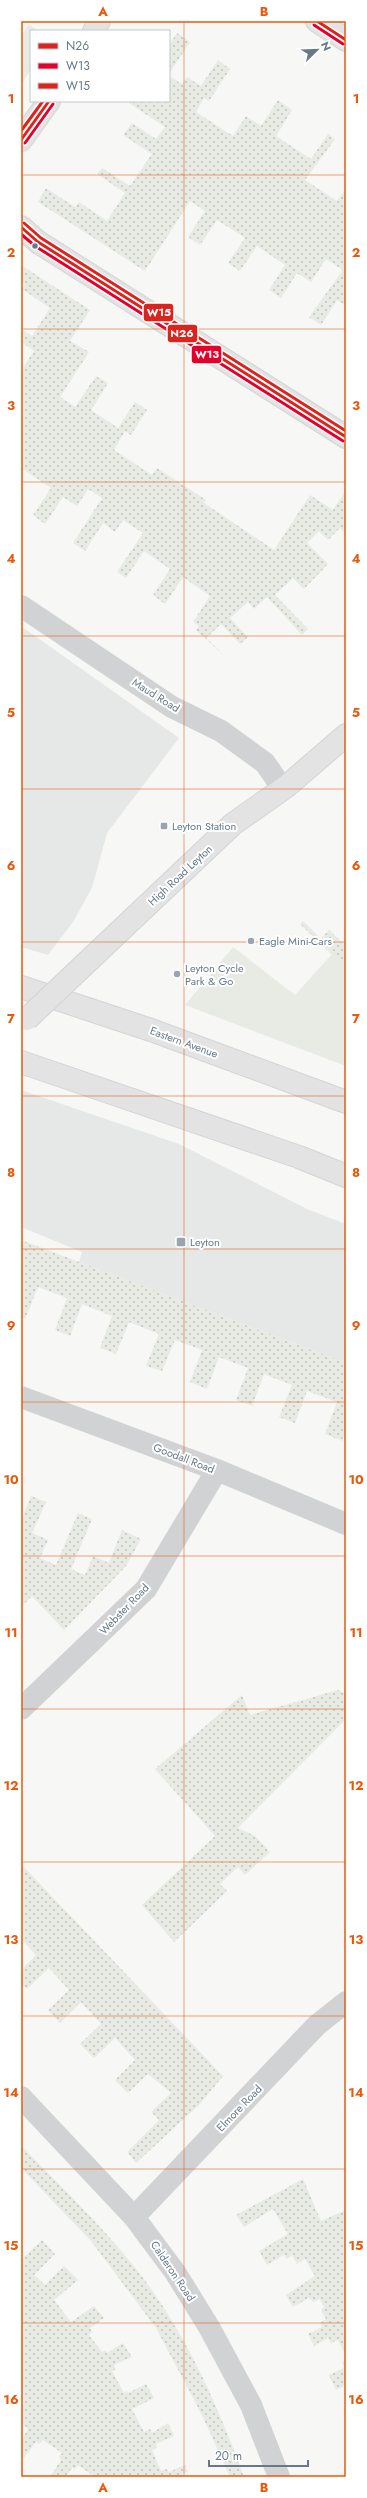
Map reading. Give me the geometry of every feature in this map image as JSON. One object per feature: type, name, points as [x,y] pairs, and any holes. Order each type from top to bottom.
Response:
[{"type":"main road","points":[[94,30],[99,21]]},
{"type":"main road","points":[[317,21],[346,40]]},
{"type":"main road","points":[[21,140],[48,102]]},
{"type":"main road","points":[[21,227],[38,242],[346,437]]},
{"type":"main road","name":"High Road Leyton","points":[[21,1024],[233,824],[283,789],[344,741]]},
{"type":"main road","name":"Eastern Avenue","points":[[21,987],[151,1030],[346,1102]]},
{"type":"main road","points":[[21,1062],[299,1157],[346,1176]]},
{"type":"street","name":"Maud Road","points":[[21,606],[172,707],[221,731],[265,763],[283,789]]},
{"type":"street","name":"Goodall Road","points":[[21,1397],[217,1470],[346,1524]]},
{"type":"street","name":"Webster Road","points":[[21,1709],[146,1589],[217,1470]]},
{"type":"street","name":"Elmore Road","points":[[134,2217],[317,2025],[346,2002]]},
{"type":"street","name":"Calderon Road","points":[[21,2097],[134,2217],[175,2272],[208,2327],[251,2405],[278,2477]]},
{"type":"shaded area","points":[[29,24],[37,30],[30,30],[30,71],[21,85],[21,36]]},
{"type":"shaded area","points":[[177,33],[190,42],[170,72],[170,44]]},
{"type":"shaded area","points":[[218,60],[230,69],[209,101],[204,98],[196,112],[233,136],[246,116],[261,126],[278,100],[292,110],[276,136],[311,159],[328,134],[335,139],[305,180],[337,201],[346,188],[346,306],[337,300],[321,325],[309,317],[343,270],[326,259],[311,282],[297,273],[281,298],[269,290],[285,265],[257,246],[240,271],[228,263],[245,238],[217,220],[200,245],[188,237],[205,211],[190,201],[145,271],[38,202],[46,188],[75,207],[79,202],[107,221],[125,193],[97,174],[102,168],[130,186],[152,154],[123,135],[132,123],[156,139],[165,127],[128,102],[170,102],[170,77],[182,84],[187,77],[201,86]]},
{"type":"shaded area","points":[[21,265],[90,310],[70,341],[89,352],[60,397],[75,407],[96,376],[108,383],[91,410],[118,428],[135,402],[147,410],[131,435],[125,431],[114,450],[152,475],[157,468],[206,500],[204,503],[274,550],[310,495],[333,510],[346,490],[346,534],[340,528],[328,540],[319,531],[307,543],[328,564],[304,589],[293,578],[275,595],[308,629],[302,635],[267,597],[254,609],[248,602],[230,618],[248,637],[240,644],[221,624],[206,638],[226,657],[196,630],[199,626],[193,622],[210,596],[183,577],[165,604],[153,595],[170,569],[144,551],[126,578],[117,572],[143,533],[123,520],[115,532],[103,523],[85,551],[73,543],[102,498],[88,489],[77,506],[63,497],[45,524],[33,515],[51,488],[24,470],[21,473],[21,371],[34,351],[21,342],[21,329],[32,336],[50,308],[22,289],[25,284],[21,281]]},
{"type":"shaded area","points":[[21,626],[179,738],[107,833],[92,888],[73,922],[48,955],[21,947]]},
{"type":"shaded area","points":[[303,921],[321,939],[329,930],[346,946],[346,968],[300,924]]},
{"type":"shaded area","points":[[233,947],[295,995],[332,954],[346,968],[346,1066],[185,1005]]},
{"type":"shaded area","points":[[21,1090],[179,1144],[307,1209],[346,1224],[346,1363],[79,1262],[82,1252],[21,1227]]},
{"type":"shaded area","points":[[21,1240],[346,1363],[346,1429],[342,1441],[325,1434],[337,1402],[307,1391],[295,1423],[279,1417],[292,1385],[264,1374],[252,1406],[236,1400],[248,1368],[219,1357],[207,1389],[190,1382],[202,1350],[175,1340],[162,1371],[146,1366],[159,1334],[129,1322],[116,1354],[100,1348],[112,1316],[82,1304],[70,1336],[55,1330],[67,1298],[38,1287],[25,1319],[21,1318]]},
{"type":"shaded area","points":[[31,1496],[46,1502],[32,1533],[48,1540],[40,1558],[56,1565],[78,1513],[92,1519],[71,1569],[85,1575],[93,1556],[109,1563],[122,1530],[141,1539],[126,1566],[64,1630],[32,1596],[21,1607],[21,1521]]},
{"type":"shaded area","points":[[338,1690],[346,1694],[346,1719],[238,1828],[255,1836],[270,1852],[245,1875],[238,1867],[220,1884],[227,1891],[174,1942],[142,1905],[215,1836],[155,1769],[242,1695],[250,1715]]},
{"type":"shaded area","points":[[21,1864],[223,2076],[200,2104],[136,2163],[127,2152],[159,2120],[151,2112],[171,2093],[148,2074],[128,2093],[115,2080],[135,2060],[115,2038],[94,2058],[80,2044],[101,2024],[81,2002],[60,2023],[48,2010],[69,1990],[49,1968],[27,1989],[21,1983],[21,1970],[36,1955],[21,1939]]},
{"type":"shaded area","points":[[21,2145],[106,2234],[133,2265],[168,2314],[197,2366],[234,2449],[244,2477],[230,2477],[202,2415],[156,2328],[91,2241],[21,2168]]},
{"type":"shaded area","points":[[303,2179],[321,2221],[346,2210],[346,2356],[338,2340],[331,2343],[328,2338],[314,2346],[308,2334],[322,2327],[320,2323],[326,2319],[321,2310],[324,2307],[320,2299],[313,2302],[309,2298],[293,2307],[286,2295],[315,2276],[305,2259],[297,2264],[292,2255],[287,2259],[284,2255],[267,2265],[259,2251],[288,2234],[273,2209],[244,2227],[236,2215]]},
{"type":"shaded area","points":[[42,2240],[55,2254],[34,2275],[45,2285],[64,2266],[78,2280],[54,2300],[71,2322],[94,2306],[104,2318],[90,2328],[92,2332],[89,2335],[102,2352],[105,2350],[107,2353],[123,2343],[132,2357],[114,2365],[116,2369],[112,2371],[124,2393],[127,2391],[128,2393],[146,2384],[154,2398],[132,2409],[144,2432],[150,2429],[152,2433],[168,2423],[174,2436],[156,2444],[157,2448],[152,2450],[161,2471],[167,2469],[169,2472],[185,2465],[188,2472],[182,2474],[183,2477],[95,2477],[78,2465],[75,2469],[72,2468],[65,2477],[50,2477],[61,2460],[59,2457],[62,2453],[43,2440],[39,2444],[36,2442],[24,2458],[21,2456],[21,2441],[28,2429],[21,2422],[21,2260]]},
{"type":"shaded area","points":[[346,2360],[346,2385],[336,2390],[329,2375],[344,2368],[342,2362]]},
{"type":"transit line","name":"N26","points":[[317,21],[346,40]]},
{"type":"transit line","name":"W13","points":[[314,25],[343,44]]},
{"type":"transit line","name":"W15","points":[[21,131],[42,102]]},
{"type":"transit line","name":"N26","points":[[21,140],[48,102]]},
{"type":"transit line","name":"W13","points":[[25,143],[53,104]]},
{"type":"transit line","name":"W15","points":[[24,223],[41,238],[346,431]]},
{"type":"transit line","name":"N26","points":[[21,227],[38,242],[346,437]]},
{"type":"transit line","name":"W13","points":[[21,234],[35,246],[343,441]]},
{"type":"place","name":"Leyton Station","points":[[164,826]]},
{"type":"place","name":"Eagle Mini-Cars","points":[[251,941]]},
{"type":"place","name":"Leyton Cycle Park & Go","points":[[177,974]]},
{"type":"place","name":"Leyton","points":[[181,1242]]}]
